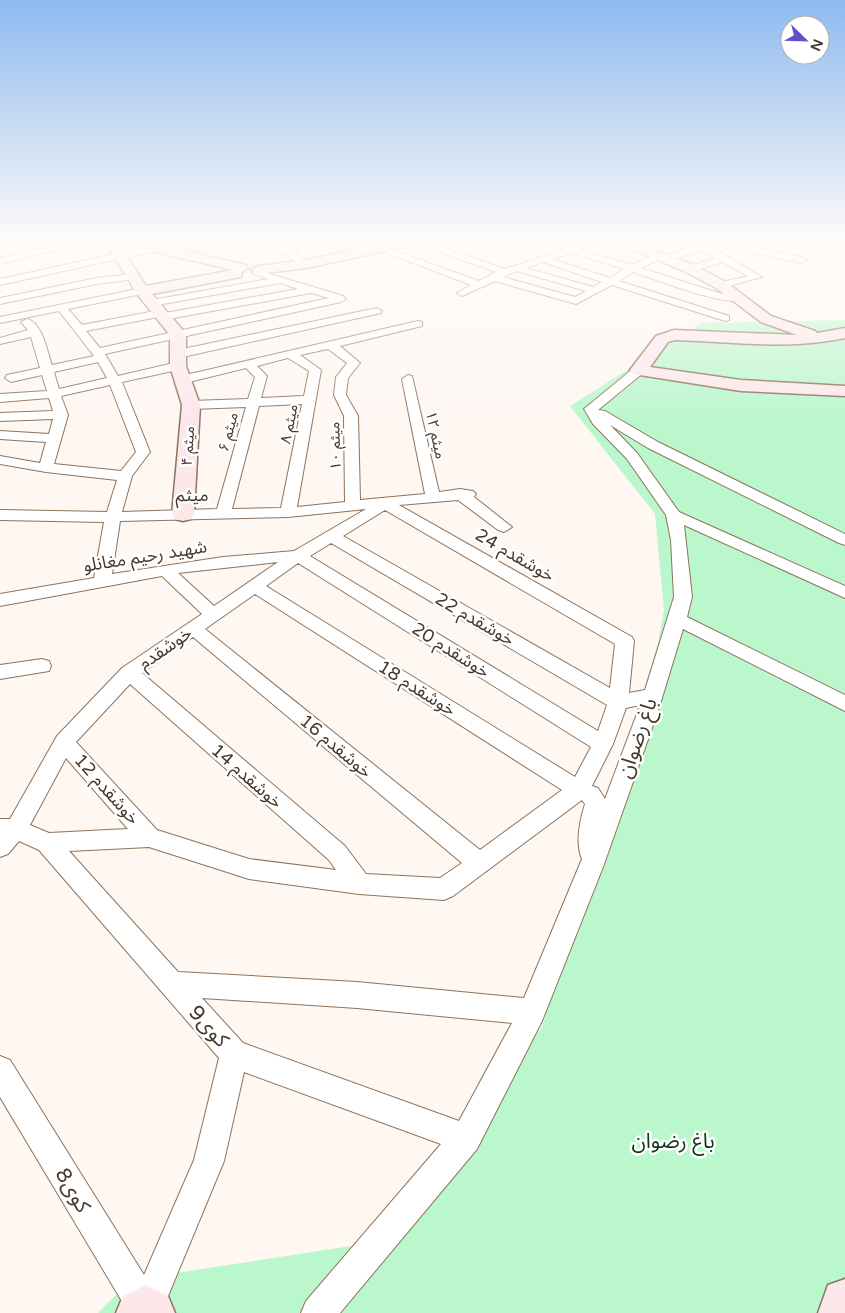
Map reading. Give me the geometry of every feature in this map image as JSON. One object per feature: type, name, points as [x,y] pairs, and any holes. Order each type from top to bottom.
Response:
[{"type":"street","points":[[150,301],[178,334],[179,367]]},
{"type":"street","points":[[154,306],[166,301]]},
{"type":"street","points":[[81,328],[154,306],[177,301]]},
{"type":"street","points":[[0,320],[62,307],[154,306],[201,301]]},
{"type":"street","points":[[674,301],[725,318]]},
{"type":"street","points":[[743,301],[766,319],[824,338]]},
{"type":"street","points":[[11,378],[46,372],[178,334],[350,302],[418,324],[248,364],[179,367]]},
{"type":"street","points":[[62,307],[81,328],[115,380],[143,452],[125,476],[113,517],[102,583]]},
{"type":"street","points":[[0,398],[52,394],[179,367],[386,313]]},
{"type":"street","points":[[22,314],[35,332],[52,394],[61,415],[46,468]]},
{"type":"street","points":[[0,341],[35,332]]},
{"type":"street","points":[[591,408],[639,370],[662,339],[674,335],[781,342],[824,338],[845,333]]},
{"type":"street","name":"۱۰ میثم","points":[[331,345],[354,363],[342,377],[340,395],[351,416],[353,504]]},
{"type":"street","name":"۸ میثم","points":[[288,512],[315,370],[290,354]]},
{"type":"street","name":"۶ میثم","points":[[223,514],[261,376],[248,364]]},
{"type":"street","name":"۴ میثم","points":[[179,367],[191,406],[183,514]]},
{"type":"street","points":[[639,370],[705,382],[807,391],[845,391]]},
{"type":"street","name":"۱۲ میثم","points":[[408,380],[433,497]]},
{"type":"street","points":[[191,406],[254,401],[310,400]]},
{"type":"street","points":[[591,408],[598,421],[632,456],[674,515],[679,540],[682,597],[677,619],[845,704]]},
{"type":"street","points":[[591,408],[653,445],[845,540]]},
{"type":"street","points":[[0,417],[61,415]]},
{"type":"street","points":[[0,435],[55,439]]},
{"type":"street","points":[[0,460],[46,468],[125,476]]},
{"type":"street","points":[[385,504],[464,494],[504,527]]},
{"type":"street","name":"میثم","points":[[0,515],[113,517],[223,514],[288,512],[353,504],[385,504]]},
{"type":"street","name":"خوشقدم","points":[[5,835],[64,742],[129,674],[298,556],[385,504]]},
{"type":"street","name":"خوشقدم 24","points":[[385,504],[624,641],[618,702]]},
{"type":"street","points":[[674,515],[845,593]]},
{"type":"street","name":"خوشقدم 22","points":[[331,536],[618,702]]},
{"type":"street","name":"شهید رحیم مغانلو","points":[[0,600],[166,571],[269,557],[298,556]]},
{"type":"street","name":"خوشقدم 20","points":[[298,556],[603,744]]},
{"type":"street","points":[[166,571],[213,615]]},
{"type":"street","name":"خوشقدم 18","points":[[256,587],[579,790],[590,794],[596,804],[591,821],[591,867]]},
{"type":"street","name":"باغ رضوان","points":[[318,1313],[466,1138],[532,1012],[591,867],[652,696],[677,619]]},
{"type":"street","name":"خوشقدم 16","points":[[194,628],[479,863]]},
{"type":"street","points":[[0,672],[42,666]]},
{"type":"street","name":"خوشقدم 14","points":[[129,674],[337,853],[359,884]]},
{"type":"street","points":[[47,843],[149,837],[249,869],[359,884],[444,889],[579,790],[603,744],[618,702],[652,696]]},
{"type":"street","name":"خوشقدم 12","points":[[64,742],[149,837]]},
{"type":"street","name":"کوی9","points":[[5,835],[47,843],[234,1054],[209,1161],[146,1312]]},
{"type":"street","points":[[170,984],[357,995],[532,1012]]},
{"type":"street","points":[[234,1054],[466,1138]]},
{"type":"street","name":"کوی8","points":[[0,1070],[146,1312]]},
{"type":"street","points":[[842,1313],[845,1302]]},
{"type":"green space","name":"باغ رضوان","points":[[845,320],[845,1313],[98,1313],[131,1280],[390,1240],[542,1027],[658,643],[664,610],[655,514],[570,406],[702,323]]}]
